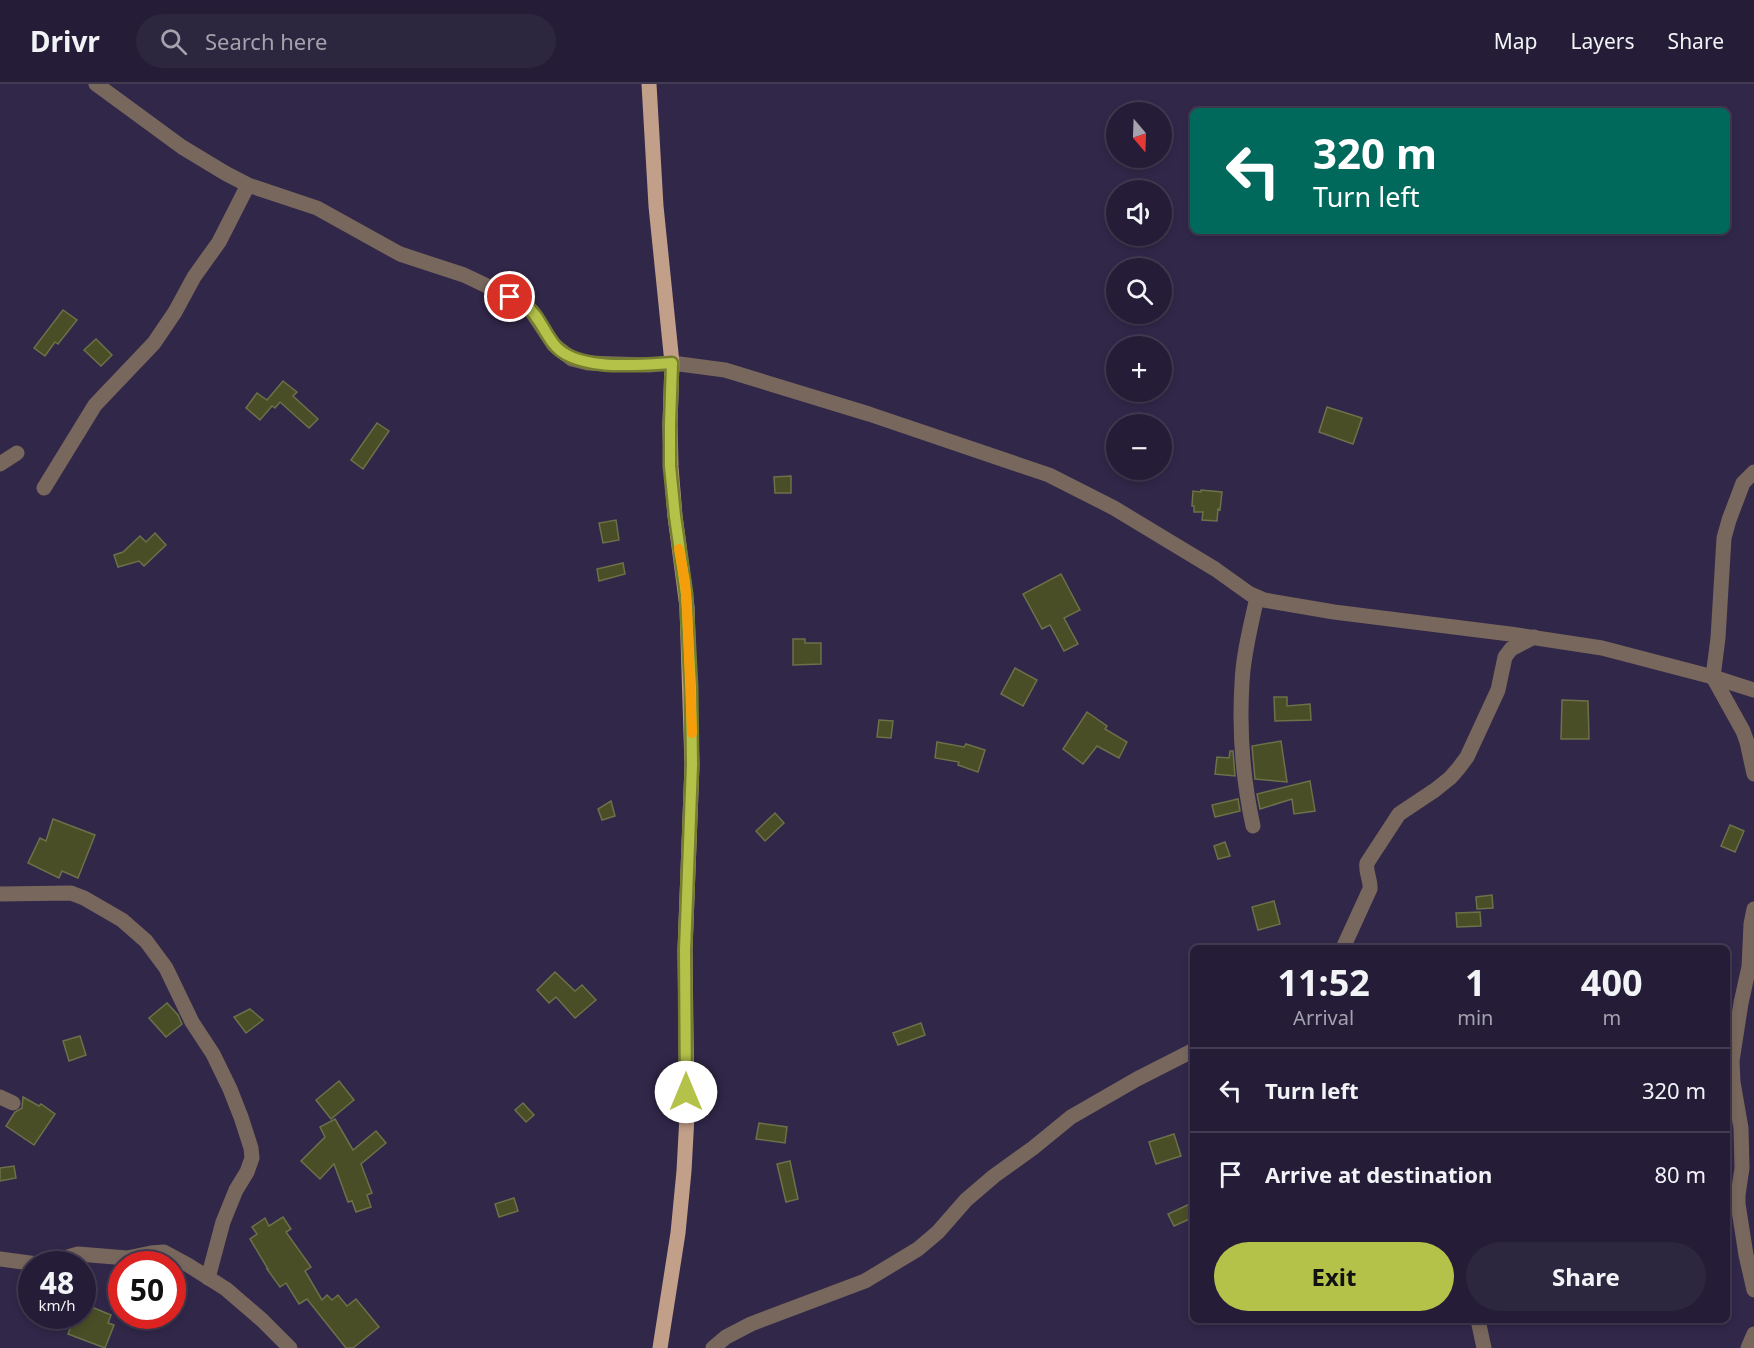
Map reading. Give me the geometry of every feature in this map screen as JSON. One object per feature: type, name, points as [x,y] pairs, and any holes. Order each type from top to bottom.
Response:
[{"type":"main road","points":[[649,84],[656,206],[672,363],[670,466],[687,607],[692,765],[685,950],[687,1116],[684,1171],[678,1233],[660,1348]]},
{"type":"street","points":[[96,84],[182,147],[248,185],[317,208],[400,254],[464,275],[523,303],[532,312],[554,345],[573,359],[588,363],[649,365],[672,363],[725,370],[768,382],[1048,475],[1114,508],[1215,569],[1250,594],[1264,600],[1334,612],[1602,648],[1754,690]]},
{"type":"street","points":[[44,488],[95,405],[154,343],[175,312],[194,277],[219,242],[248,185]]},
{"type":"street","points":[[0,464],[17,453]]},
{"type":"street","points":[[1754,472],[1743,483],[1724,538],[1720,617],[1713,677],[1748,742],[1754,774]]},
{"type":"street","points":[[1253,826],[1245,786],[1242,682],[1257,597]]},
{"type":"street","points":[[1344,945],[1370,889],[1367,862],[1399,814],[1436,790],[1450,778],[1467,757],[1498,690],[1505,657],[1511,649],[1534,638]]},
{"type":"street","points":[[0,894],[70,893],[84,898],[122,920],[146,941],[166,969],[192,1022],[213,1054],[241,1117],[252,1158],[223,1222],[208,1278]]},
{"type":"street","points":[[1754,909],[1749,967],[1732,1061],[1733,1082],[1741,1128],[1742,1168],[1738,1204],[1754,1290]]},
{"type":"street","points":[[713,1348],[726,1337],[751,1324],[865,1281],[918,1250],[938,1233],[966,1200],[1071,1117],[1190,1053]]},
{"type":"street","points":[[96,1255],[127,1258],[151,1252],[164,1252],[235,1297],[290,1348]]},
{"type":"street","points":[[0,1260],[18,1262]]},
{"type":"street","points":[[1479,1323],[1484,1348]]},
{"type":"street","points":[[1748,1348],[1754,1334]]},
{"type":"building","points":[[63,310],[77,320],[58,344],[55,342],[45,356],[34,348]]},
{"type":"building","points":[[96,339],[112,355],[101,366],[84,350]]},
{"type":"building","points":[[283,381],[297,392],[293,396],[318,419],[309,428],[280,402],[275,408],[272,406],[260,420],[246,408],[257,393],[267,400]]},
{"type":"building","points":[[1327,407],[1362,418],[1353,444],[1319,432]]},
{"type":"building","points":[[377,423],[389,431],[363,469],[351,460]]},
{"type":"building","points":[[791,476],[791,493],[775,493],[774,477]]},
{"type":"building","points":[[1201,490],[1222,492],[1217,521],[1202,520],[1203,512],[1194,512],[1193,491],[1201,492]]},
{"type":"building","points":[[616,520],[619,540],[603,543],[599,523]]},
{"type":"building","points":[[155,533],[166,545],[144,566],[139,561],[118,567],[114,555],[123,552],[140,536],[146,542]]},
{"type":"building","points":[[623,563],[625,574],[599,581],[597,569]]},
{"type":"building","points":[[1061,574],[1080,610],[1064,618],[1078,644],[1064,651],[1050,625],[1042,629],[1023,594]]},
{"type":"building","points":[[793,639],[805,639],[805,643],[821,643],[821,664],[793,665]]},
{"type":"building","points":[[1015,668],[1037,680],[1023,706],[1001,694]]},
{"type":"building","points":[[1274,697],[1287,697],[1287,706],[1310,704],[1311,720],[1275,721]]},
{"type":"building","points":[[1562,700],[1588,701],[1589,739],[1561,739]]},
{"type":"building","points":[[1087,712],[1107,726],[1105,729],[1127,742],[1119,758],[1097,746],[1083,764],[1063,749]]},
{"type":"building","points":[[879,720],[893,721],[891,738],[877,737]]},
{"type":"building","points":[[1281,741],[1287,782],[1255,779],[1252,746]]},
{"type":"building","points":[[937,742],[964,747],[966,744],[985,750],[978,772],[958,765],[959,762],[935,758]]},
{"type":"building","points":[[1230,751],[1233,751],[1235,776],[1215,774],[1217,757],[1229,758]]},
{"type":"building","points":[[1310,781],[1315,811],[1294,814],[1292,799],[1260,809],[1257,794]]},
{"type":"building","points":[[1238,799],[1240,811],[1215,817],[1212,805]]},
{"type":"building","points":[[611,801],[615,816],[602,820],[598,809]]},
{"type":"building","points":[[775,813],[784,823],[765,841],[756,831]]},
{"type":"building","points":[[53,819],[95,835],[78,878],[62,871],[59,878],[28,863],[40,838],[46,841]]},
{"type":"building","points":[[1730,825],[1744,831],[1735,852],[1721,846]]},
{"type":"building","points":[[1225,842],[1230,856],[1218,859],[1214,846]]},
{"type":"building","points":[[1492,895],[1493,908],[1477,909],[1476,897]]},
{"type":"building","points":[[1274,901],[1280,924],[1258,930],[1252,907]]},
{"type":"building","points":[[1480,912],[1481,926],[1457,927],[1456,913]]},
{"type":"building","points":[[555,972],[575,991],[582,985],[596,1000],[575,1018],[556,997],[549,1003],[537,990]]},
{"type":"building","points":[[167,1003],[178,1015],[182,1024],[166,1037],[149,1018]]},
{"type":"building","points":[[250,1009],[263,1020],[246,1033],[234,1017]]},
{"type":"building","points":[[921,1023],[925,1035],[898,1045],[893,1033]]},
{"type":"building","points":[[80,1036],[86,1055],[69,1061],[63,1041]]},
{"type":"building","points":[[339,1081],[354,1100],[331,1119],[316,1100]]},
{"type":"building","points":[[23,1097],[39,1106],[41,1104],[55,1114],[34,1145],[6,1126],[15,1112],[22,1108]]},
{"type":"building","points":[[523,1103],[534,1115],[526,1122],[515,1110]]},
{"type":"building","points":[[335,1119],[353,1150],[376,1131],[386,1143],[361,1164],[372,1193],[367,1195],[371,1207],[356,1212],[352,1201],[348,1202],[334,1164],[320,1179],[301,1161],[325,1137],[320,1127]]},
{"type":"building","points":[[759,1123],[787,1127],[785,1143],[756,1139]]},
{"type":"building","points":[[1174,1134],[1181,1156],[1156,1164],[1149,1142]]},
{"type":"building","points":[[790,1161],[798,1199],[786,1202],[777,1164]]},
{"type":"building","points":[[14,1166],[16,1178],[0,1181],[0,1168]]},
{"type":"building","points":[[514,1198],[518,1211],[499,1217],[495,1204]]},
{"type":"building","points":[[1190,1204],[1190,1219],[1174,1226],[1168,1214]]},
{"type":"building","points":[[283,1217],[291,1229],[286,1232],[311,1267],[305,1271],[322,1300],[327,1295],[332,1300],[338,1295],[347,1306],[356,1299],[379,1327],[353,1348],[346,1348],[307,1299],[299,1304],[286,1283],[280,1287],[250,1239],[257,1234],[252,1227],[265,1218],[269,1226]]},
{"type":"building","points":[[96,1309],[108,1314],[108,1329],[112,1329],[105,1348],[68,1334],[70,1329],[96,1329]]},
{"type":"slow traffic","points":[[679,549],[687,607],[692,733]]},
{"type":"route","points":[[510,297],[528,307],[554,345],[573,359],[588,363],[649,365],[672,363],[670,466],[685,582],[691,688],[692,765],[685,950],[686,1092]]}]
